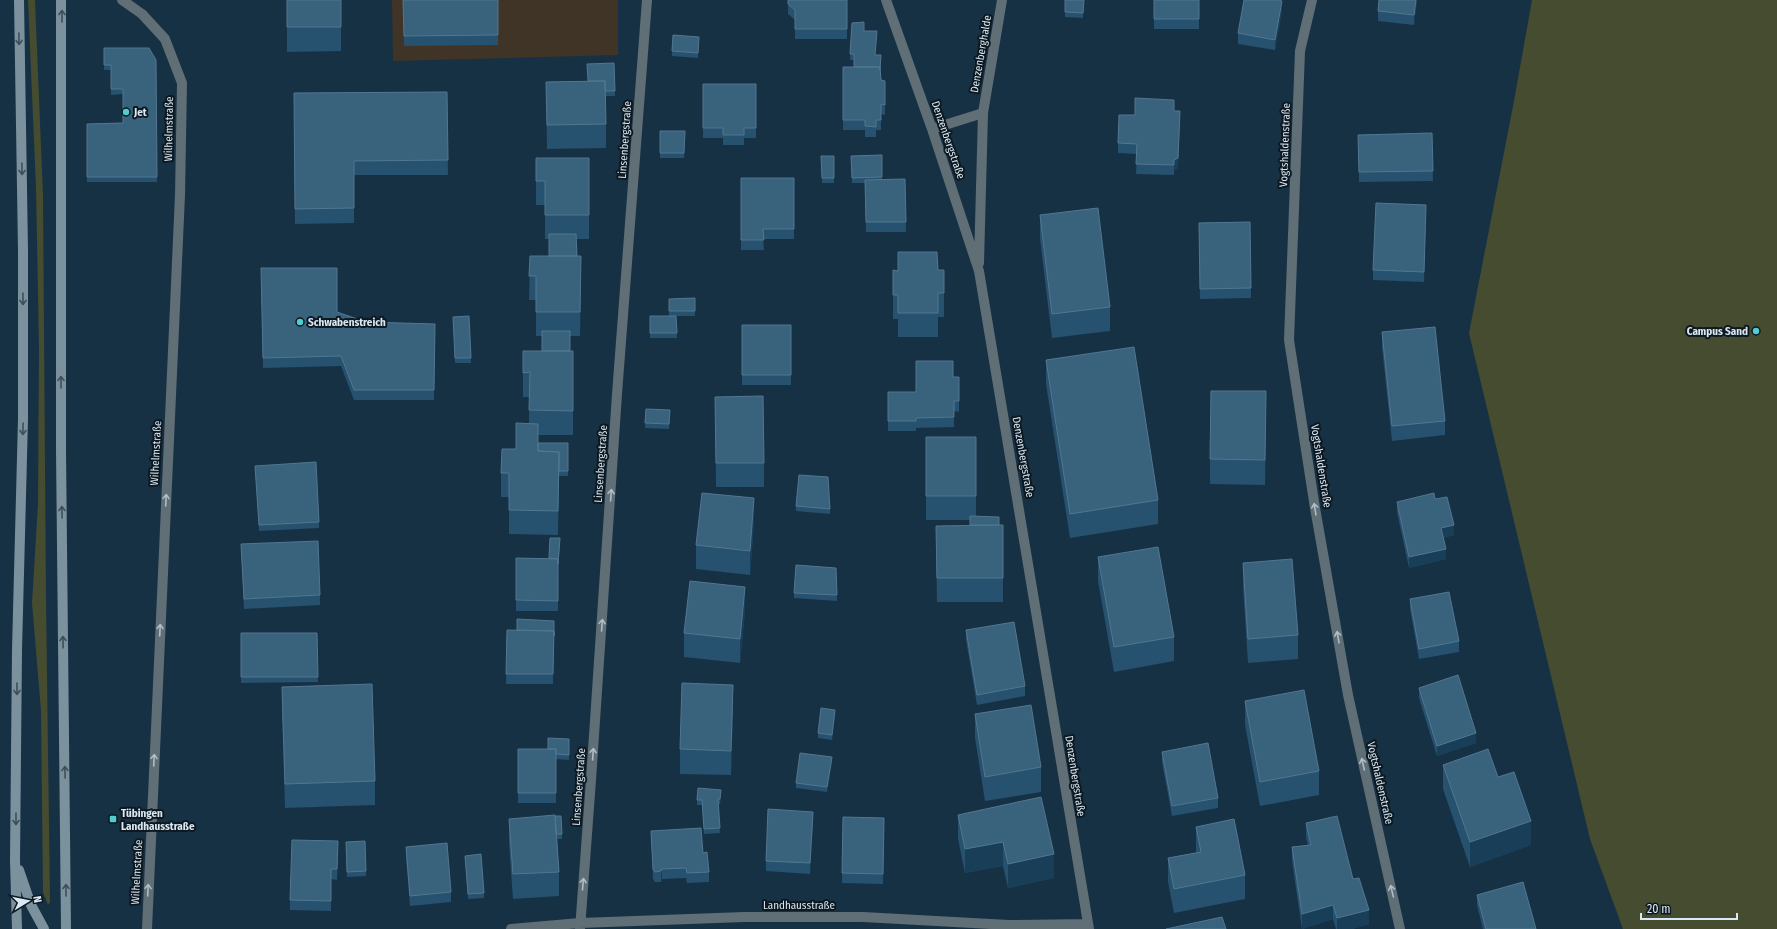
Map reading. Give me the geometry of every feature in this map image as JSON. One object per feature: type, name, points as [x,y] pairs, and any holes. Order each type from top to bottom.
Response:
[{"type":"main road","points":[[18,929],[15,860],[16,650],[23,419],[23,251],[19,0]]},
{"type":"main road","points":[[62,0],[61,450],[66,929]]},
{"type":"main road","points":[[15,860],[31,905],[44,929]]},
{"type":"street","name":"Wilhelmstraße","points":[[122,0],[142,14],[165,39],[182,83],[180,195],[147,929]]},
{"type":"street","name":"Linsenbergstraße","points":[[580,926],[647,0]]},
{"type":"street","name":"Denzenbergstraße","points":[[886,0],[932,129],[979,271],[1030,570],[1088,927]]},
{"type":"street","name":"Denzenberghalde","points":[[979,271],[983,113],[1002,0]]},
{"type":"street","name":"Vogtshaldenstraße","points":[[1312,0],[1300,51],[1289,340],[1315,508],[1348,695],[1400,929]]},
{"type":"street","points":[[932,129],[983,113]]},
{"type":"street","name":"Landhausstraße","points":[[511,929],[744,918],[863,917],[1009,925],[1088,927]]},
{"type":"shaded area","points":[[392,0],[618,0],[618,55],[393,61]]},
{"type":"green space","points":[[28,0],[35,0],[43,196],[50,902],[48,905],[43,892],[41,711],[32,603],[38,504],[39,347],[36,187]]},
{"type":"green space","points":[[1532,0],[1777,0],[1777,929],[1623,929],[1590,839],[1469,333]]},
{"type":"building","points":[[287,0],[341,0],[341,27],[287,27]]},
{"type":"building","points":[[403,0],[498,0],[498,35],[404,36]]},
{"type":"building","points":[[788,0],[847,0],[847,29],[795,29],[795,10],[788,4]]},
{"type":"building","points":[[1065,0],[1084,0],[1083,13],[1065,12]]},
{"type":"building","points":[[1154,0],[1199,0],[1199,19],[1154,19]]},
{"type":"building","points":[[1244,0],[1282,1],[1275,40],[1238,33]]},
{"type":"building","points":[[1379,0],[1416,0],[1414,15],[1378,11]]},
{"type":"building","points":[[864,22],[864,31],[877,31],[875,55],[881,55],[880,70],[880,67],[854,67],[854,54],[850,54],[852,23]]},
{"type":"building","points":[[673,35],[699,37],[698,53],[672,51]]},
{"type":"building","points":[[104,48],[149,48],[156,60],[157,177],[87,177],[87,124],[123,123],[123,89],[111,89],[111,65],[104,65]]},
{"type":"building","points":[[614,63],[615,91],[605,91],[605,81],[588,81],[587,64]]},
{"type":"building","points":[[843,67],[880,67],[881,80],[885,81],[885,105],[881,104],[881,120],[876,120],[876,127],[865,126],[865,120],[843,120]]},
{"type":"building","points":[[605,81],[606,124],[547,125],[546,82]]},
{"type":"building","points":[[703,84],[756,84],[756,128],[744,128],[744,135],[723,135],[723,128],[703,128]]},
{"type":"building","points":[[447,92],[448,160],[354,161],[354,208],[295,209],[294,93]]},
{"type":"building","points":[[1135,98],[1174,100],[1174,111],[1180,111],[1178,158],[1174,160],[1174,165],[1136,164],[1137,144],[1118,143],[1119,115],[1135,115]]},
{"type":"building","points":[[660,131],[685,131],[684,153],[660,153]]},
{"type":"building","points":[[1432,133],[1433,171],[1359,172],[1358,135]]},
{"type":"building","points":[[882,155],[882,177],[852,178],[851,156]]},
{"type":"building","points":[[821,156],[834,156],[834,178],[822,178]]},
{"type":"building","points":[[536,158],[589,158],[589,215],[545,215],[545,181],[536,181]]},
{"type":"building","points":[[741,178],[794,178],[794,229],[763,229],[764,240],[741,240]]},
{"type":"building","points":[[905,179],[906,222],[866,222],[865,180]]},
{"type":"building","points":[[1376,203],[1426,205],[1424,272],[1373,270]]},
{"type":"building","points":[[1098,208],[1110,307],[1052,314],[1040,215]]},
{"type":"building","points":[[1250,222],[1251,288],[1200,289],[1199,223]]},
{"type":"building","points":[[549,234],[576,234],[577,256],[549,256]]},
{"type":"building","points":[[898,252],[937,252],[938,270],[944,270],[944,293],[938,293],[938,313],[898,313],[898,295],[893,295],[893,270],[898,271]]},
{"type":"building","points":[[530,256],[581,256],[580,312],[536,312],[536,276],[529,276]]},
{"type":"building","points":[[261,268],[337,268],[337,312],[366,322],[435,324],[434,390],[354,390],[341,356],[263,358]]},
{"type":"building","points":[[695,298],[695,311],[669,311],[669,299]]},
{"type":"building","points":[[469,316],[471,358],[455,358],[453,317]]},
{"type":"building","points":[[650,316],[676,316],[677,333],[650,333]]},
{"type":"building","points":[[742,325],[791,325],[791,375],[742,375]]},
{"type":"building","points":[[1435,327],[1445,421],[1392,426],[1382,332]]},
{"type":"building","points":[[542,331],[570,331],[570,351],[542,351]]},
{"type":"building","points":[[1134,347],[1158,500],[1070,514],[1046,360]]},
{"type":"building","points":[[523,351],[573,351],[573,411],[529,410],[530,372],[523,373]]},
{"type":"building","points":[[916,361],[953,361],[953,377],[959,377],[959,401],[954,401],[954,417],[916,418],[916,421],[888,421],[888,392],[916,392]]},
{"type":"building","points":[[1211,391],[1266,391],[1265,460],[1210,459]]},
{"type":"building","points":[[763,396],[764,463],[716,463],[715,397]]},
{"type":"building","points":[[646,409],[670,410],[669,424],[645,423]]},
{"type":"building","points":[[516,423],[538,424],[538,451],[559,452],[558,511],[509,510],[509,473],[501,473],[502,449],[516,449]]},
{"type":"building","points":[[926,437],[976,437],[976,496],[926,496]]},
{"type":"building","points":[[538,443],[568,443],[568,471],[559,471],[559,452],[538,451]]},
{"type":"building","points":[[316,462],[319,522],[259,525],[255,466]]},
{"type":"building","points":[[799,475],[828,477],[830,509],[796,506]]},
{"type":"building","points":[[702,493],[754,498],[750,551],[696,545]]},
{"type":"building","points":[[1434,493],[1435,499],[1447,497],[1454,525],[1441,528],[1446,549],[1409,557],[1397,502]]},
{"type":"building","points":[[970,516],[999,517],[999,525],[970,525]]},
{"type":"building","points":[[1003,525],[1003,578],[937,578],[936,526]]},
{"type":"building","points":[[550,538],[560,538],[558,564],[558,559],[549,558]]},
{"type":"building","points":[[318,541],[320,595],[244,599],[241,544]]},
{"type":"building","points":[[1158,547],[1174,637],[1114,647],[1098,557]]},
{"type":"building","points":[[516,558],[558,559],[558,601],[516,600]]},
{"type":"building","points":[[1292,559],[1298,635],[1248,639],[1243,563]]},
{"type":"building","points":[[796,565],[836,568],[837,595],[794,593]]},
{"type":"building","points":[[690,581],[745,587],[740,639],[684,633]]},
{"type":"building","points":[[1449,592],[1459,641],[1419,649],[1410,599]]},
{"type":"building","points":[[517,619],[554,621],[554,631],[517,630]]},
{"type":"building","points":[[1014,622],[1025,686],[977,695],[966,630]]},
{"type":"building","points":[[507,630],[554,631],[553,674],[506,674]]},
{"type":"building","points":[[241,633],[317,633],[318,677],[241,677]]},
{"type":"building","points":[[1458,675],[1476,733],[1437,746],[1419,688]]},
{"type":"building","points":[[682,683],[733,685],[731,751],[680,749]]},
{"type":"building","points":[[372,684],[375,781],[285,784],[282,687]]},
{"type":"building","points":[[1304,690],[1319,771],[1260,782],[1245,701]]},
{"type":"building","points":[[1031,705],[1041,767],[985,777],[975,714]]},
{"type":"building","points":[[821,708],[835,710],[832,735],[818,733]]},
{"type":"building","points":[[548,738],[569,739],[569,755],[556,754],[556,749],[548,749]]},
{"type":"building","points":[[1208,743],[1218,798],[1172,806],[1162,752]]},
{"type":"building","points":[[518,749],[556,749],[556,793],[518,793]]},
{"type":"building","points":[[1488,749],[1498,777],[1514,772],[1531,821],[1470,842],[1443,765]]},
{"type":"building","points":[[800,753],[832,757],[827,787],[796,783]]},
{"type":"building","points":[[698,788],[721,790],[720,799],[718,799],[720,828],[704,829],[702,800],[697,800]]},
{"type":"building","points":[[1041,797],[1054,854],[1008,864],[1003,842],[965,849],[958,815]]},
{"type":"building","points":[[768,809],[813,812],[810,863],[766,861]]},
{"type":"building","points":[[555,815],[559,872],[513,874],[509,819]]},
{"type":"building","points":[[555,816],[561,816],[562,834],[556,834]]},
{"type":"building","points":[[1337,816],[1353,879],[1359,878],[1369,910],[1337,918],[1333,905],[1302,914],[1292,847],[1311,845],[1306,823]]},
{"type":"building","points":[[843,817],[884,818],[883,874],[842,873]]},
{"type":"building","points":[[1234,819],[1245,875],[1174,889],[1168,858],[1201,852],[1196,827]]},
{"type":"building","points":[[701,828],[703,853],[707,852],[709,872],[687,873],[686,868],[662,869],[661,871],[655,872],[653,869],[651,831]]},
{"type":"building","points":[[292,840],[338,841],[337,869],[331,869],[331,901],[290,900]]},
{"type":"building","points":[[365,841],[366,871],[347,872],[346,842]]},
{"type":"building","points":[[447,843],[451,892],[410,896],[406,847]]},
{"type":"building","points":[[481,854],[484,893],[468,894],[465,856]]},
{"type":"building","points":[[1523,882],[1536,929],[1486,929],[1477,895]]},
{"type":"building","points":[[1222,917],[1226,929],[1166,929]]},
{"type":"place","name":"Jet","points":[[126,112]]},
{"type":"place","name":"Schwabenstreich","points":[[300,322]]},
{"type":"place","name":"Campus Sand","points":[[1756,331]]},
{"type":"place","name":"Tübingen Landhausstraße","points":[[113,819]]}]
